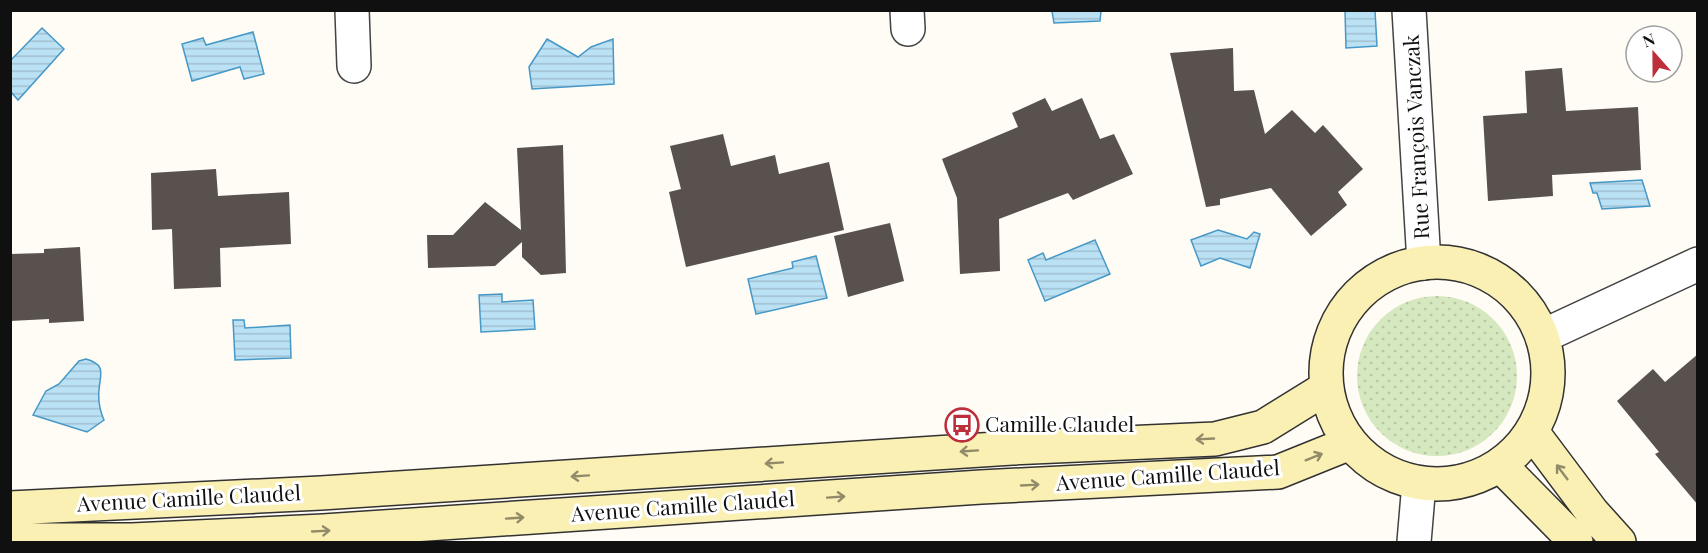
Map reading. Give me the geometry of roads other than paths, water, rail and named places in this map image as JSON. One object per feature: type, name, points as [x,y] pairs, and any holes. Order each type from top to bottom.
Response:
[{"type":"main road","points":[[1424,262],[1449,263],[1474,268],[1496,279],[1516,295],[1532,314],[1543,336],[1548,360],[1548,385],[1543,410],[1532,432],[1518,450],[1500,465],[1475,478],[1448,484],[1419,483],[1381,470],[1364,458],[1350,443],[1334,417],[1326,388],[1326,358],[1334,330],[1349,305],[1370,284],[1395,270],[1424,262]]},
{"type":"main road","name":"Avenue Camille Claudel","points":[[10,508],[321,493],[1012,448],[1215,439],[1263,427],[1326,388]]},
{"type":"main road","points":[[1532,432],[1618,543]]},
{"type":"main road","name":"Avenue Camille Claudel","points":[[10,540],[132,540],[323,531],[981,488],[1278,472],[1350,443]]},
{"type":"main road","points":[[1500,465],[1576,543]]},
{"type":"street","points":[[352,10],[354,66]]},
{"type":"street","name":"Rue François Vanczak","points":[[1409,10],[1424,262]]},
{"type":"street","points":[[1543,336],[1698,264]]},
{"type":"street","points":[[1414,543],[1419,483]]},
{"type":"water","points":[[1052,11],[1101,11],[1100,21],[1054,23]]},
{"type":"water","points":[[1345,11],[1375,11],[1377,46],[1346,48]]},
{"type":"water","points":[[42,28],[64,49],[18,100],[11,92],[11,60]]},
{"type":"water","points":[[253,32],[264,74],[244,79],[240,67],[192,81],[182,44],[203,38],[206,45]]},
{"type":"water","points":[[547,39],[578,57],[591,47],[613,39],[614,84],[532,89],[529,67]]},
{"type":"water","points":[[1642,180],[1650,206],[1602,209],[1597,193],[1593,193],[1590,183]]},
{"type":"water","points":[[1218,230],[1247,239],[1254,232],[1260,234],[1250,268],[1220,258],[1201,266],[1191,240]]},
{"type":"water","points":[[1095,240],[1110,274],[1045,301],[1028,260],[1043,253],[1046,260]]},
{"type":"water","points":[[816,256],[827,298],[756,314],[748,279],[793,268],[792,262]]},
{"type":"water","points":[[502,294],[502,302],[533,300],[535,329],[481,332],[479,295]]},
{"type":"water","points":[[233,320],[244,320],[245,328],[290,325],[291,358],[235,360]]},
{"type":"water","points":[[86,359],[100,367],[99,398],[104,420],[87,432],[33,415],[46,391],[59,384],[79,361]]},
{"type":"place","name":"Camille Claudel","points":[[962,425]]}]
